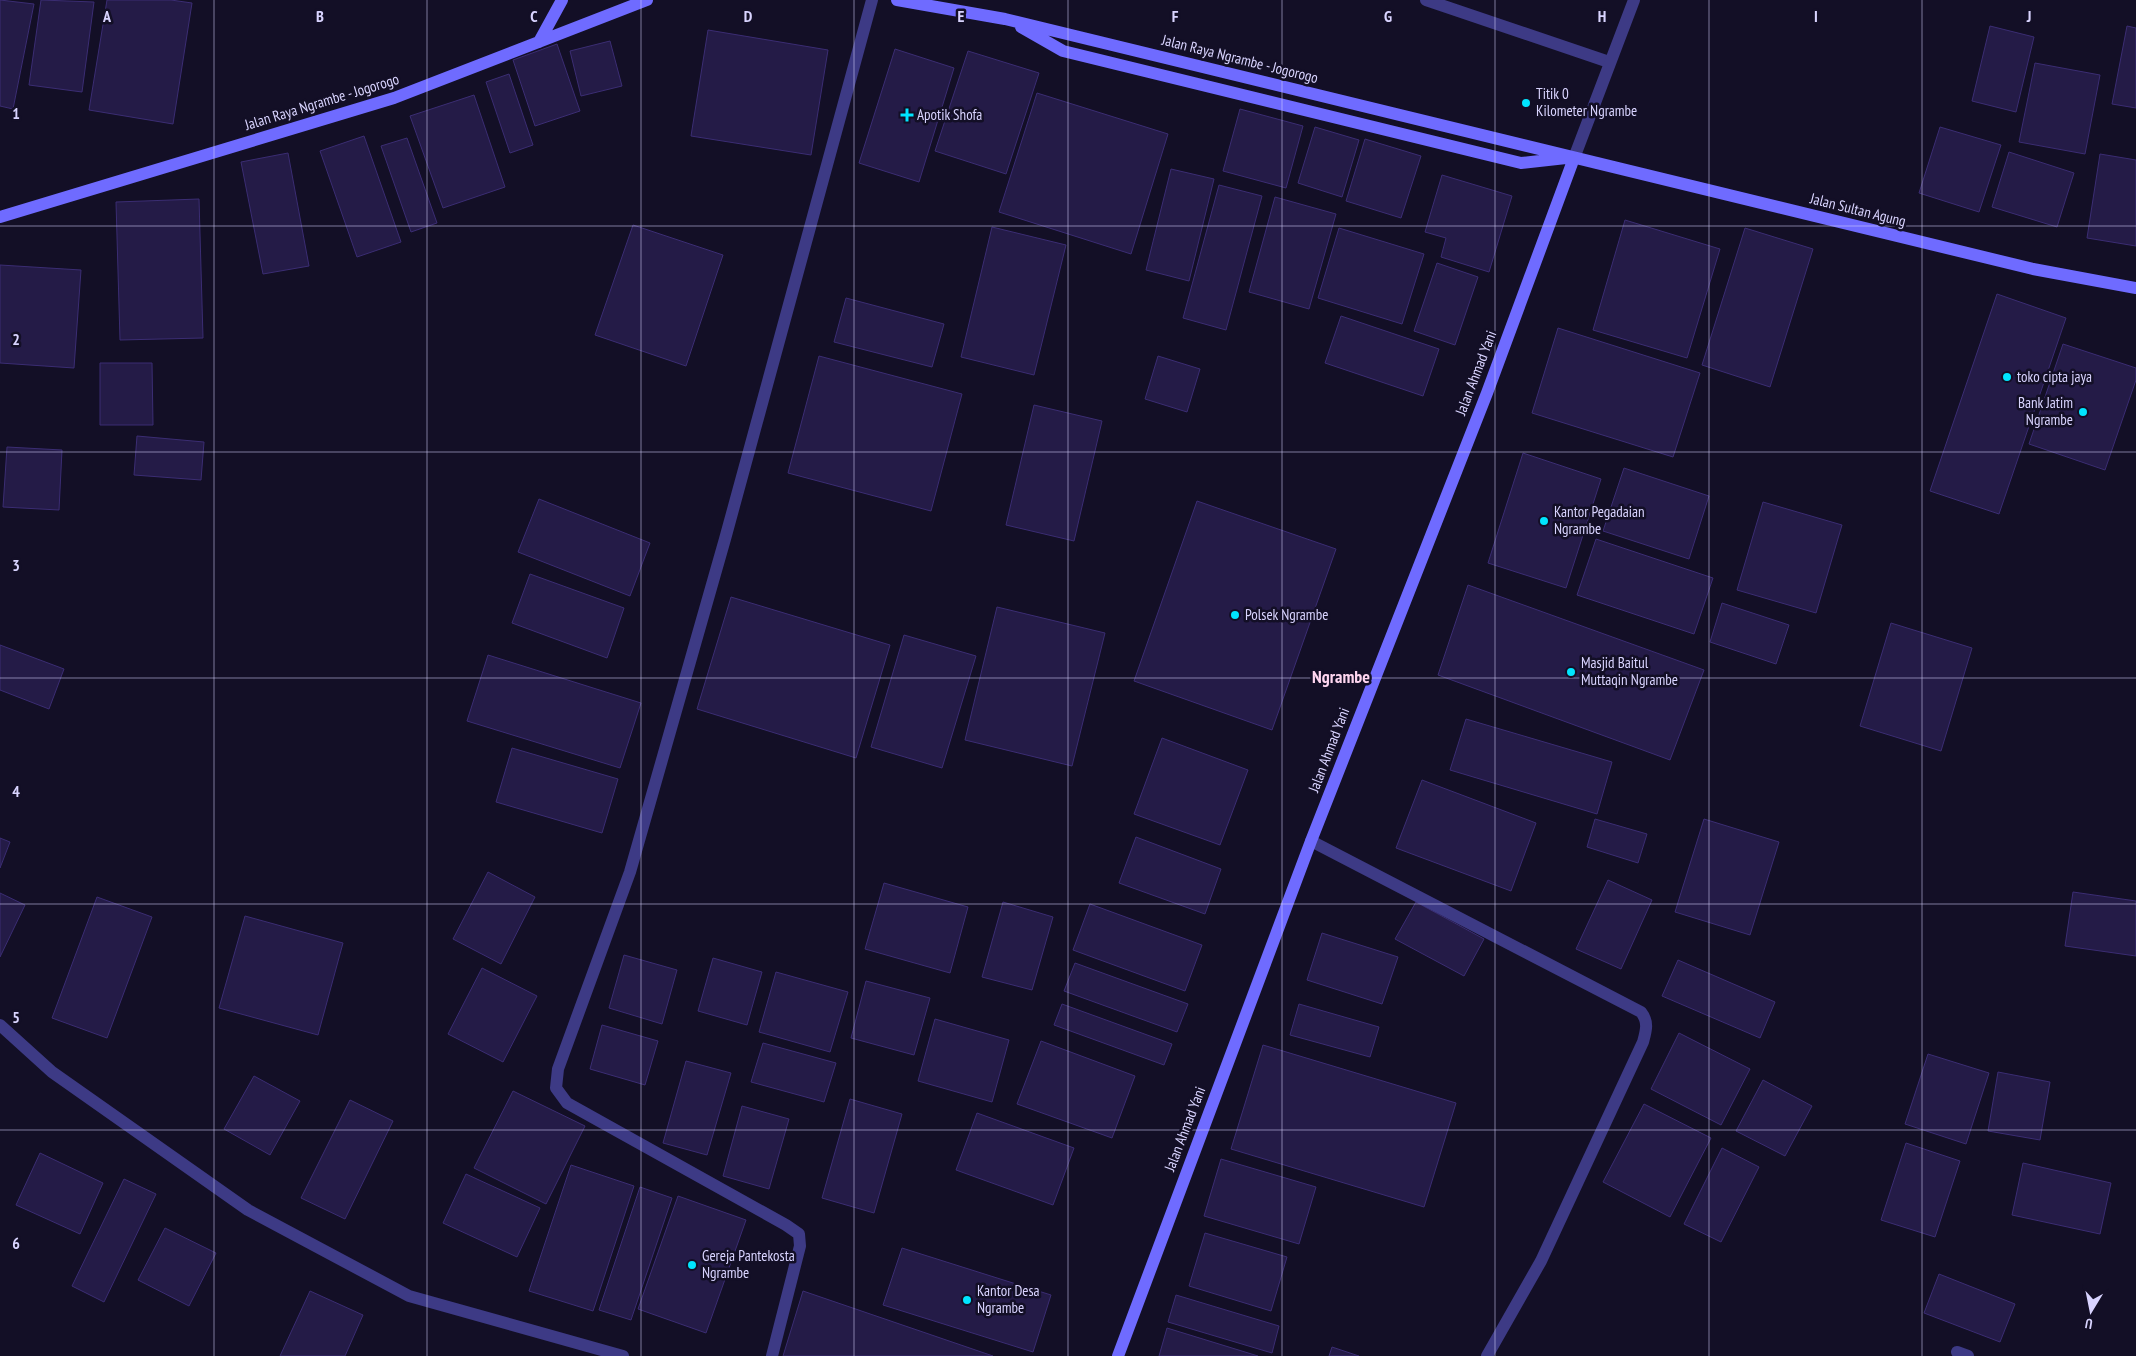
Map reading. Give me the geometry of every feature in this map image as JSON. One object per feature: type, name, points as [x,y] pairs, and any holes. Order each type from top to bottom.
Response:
[{"type":"main road","points":[[539,42],[562,0]]},
{"type":"main road","name":"Jalan Raya Ngrambe - Jogorogo","points":[[0,216],[394,98],[647,0]]},
{"type":"main road","name":"Jalan Raya Ngrambe - Jogorogo","points":[[897,0],[1005,19],[1574,158]]},
{"type":"main road","points":[[1005,19],[1063,50],[1511,161],[1521,163],[1574,158]]},
{"type":"main road","name":"Jalan Sultan Agung","points":[[1574,158],[2033,269],[2136,288]]},
{"type":"main road","name":"Jalan Ahmad Yani","points":[[1118,1356],[1311,841],[1487,393],[1574,158]]},
{"type":"street","points":[[772,1356],[800,1246],[799,1234],[778,1220],[567,1103],[556,1088],[558,1069],[630,872],[725,539],[872,0]]},
{"type":"street","points":[[1426,0],[1609,62]]},
{"type":"street","points":[[1574,158],[1634,0]]},
{"type":"street","points":[[1311,841],[1641,1012],[1646,1018],[1643,1042],[1545,1253],[1487,1356]]},
{"type":"street","points":[[0,1026],[52,1072],[248,1210],[410,1296],[623,1356]]},
{"type":"building","points":[[0,0],[34,4],[13,109],[0,106]]},
{"type":"building","points":[[41,0],[94,2],[82,92],[29,85]]},
{"type":"building","points":[[107,0],[171,0],[192,3],[173,124],[89,110]]},
{"type":"building","points":[[1990,26],[2034,37],[2016,112],[1972,101]]},
{"type":"building","points":[[2127,26],[2136,28],[2136,108],[2112,104]]},
{"type":"building","points":[[708,30],[828,50],[811,155],[691,136]]},
{"type":"building","points":[[610,41],[622,86],[581,96],[570,51]]},
{"type":"building","points":[[557,44],[580,111],[535,126],[513,60]]},
{"type":"building","name":"Apotik Shofa","points":[[895,49],[954,68],[919,182],[859,163]]},
{"type":"building","points":[[968,51],[1039,73],[1006,174],[935,151]]},
{"type":"building","points":[[2035,63],[2100,75],[2085,154],[2019,142]]},
{"type":"building","points":[[509,74],[533,145],[510,153],[486,82]]},
{"type":"building","points":[[1037,93],[1168,134],[1131,254],[999,212]]},
{"type":"building","points":[[474,95],[505,187],[443,208],[410,116]]},
{"type":"building","points":[[1240,109],[1303,126],[1286,188],[1223,171]]},
{"type":"building","points":[[1315,127],[1359,140],[1342,197],[1298,183]]},
{"type":"building","points":[[1940,127],[2001,145],[1979,212],[1919,193]]},
{"type":"building","points":[[364,136],[401,242],[357,257],[320,151]]},
{"type":"building","points":[[407,138],[437,223],[411,232],[381,146]]},
{"type":"building","points":[[1365,139],[1421,156],[1401,218],[1346,201]]},
{"type":"building","points":[[2009,152],[2074,173],[2057,227],[1992,207]]},
{"type":"building","points":[[288,153],[309,266],[263,274],[241,162]]},
{"type":"building","points":[[2100,154],[2136,160],[2136,246],[2087,238]]},
{"type":"building","points":[[1171,169],[1214,179],[1189,281],[1146,270]]},
{"type":"building","points":[[1442,175],[1512,196],[1489,272],[1441,257],[1446,238],[1425,232]]},
{"type":"building","points":[[1219,185],[1262,196],[1226,330],[1183,318]]},
{"type":"building","points":[[1275,197],[1336,214],[1309,309],[1249,292]]},
{"type":"building","points":[[199,199],[203,338],[120,340],[116,202]]},
{"type":"building","points":[[1625,220],[1720,249],[1687,358],[1593,330]]},
{"type":"building","points":[[633,225],[723,255],[686,366],[595,335]]},
{"type":"building","points":[[992,227],[1066,245],[1034,375],[961,357]]},
{"type":"building","points":[[1339,228],[1424,254],[1402,324],[1318,298]]},
{"type":"building","points":[[1745,228],[1813,249],[1770,387],[1702,365]]},
{"type":"building","points":[[1437,263],[1478,277],[1455,345],[1414,331]]},
{"type":"building","points":[[0,265],[81,270],[74,368],[0,363]]},
{"type":"building","name":"toko cipta jaya","points":[[1997,294],[2066,318],[1999,514],[1930,491]]},
{"type":"building","points":[[846,298],[944,324],[932,367],[834,342]]},
{"type":"building","points":[[1341,316],[1439,349],[1423,396],[1325,363]]},
{"type":"building","points":[[1558,328],[1700,373],[1673,457],[1532,413]]},
{"type":"building","name":"Bank Jatim Ngrambe","points":[[2063,344],[2136,368],[2136,380],[2105,470],[2029,444]]},
{"type":"building","points":[[819,356],[962,394],[931,511],[788,473]]},
{"type":"building","points":[[1158,356],[1200,369],[1187,412],[1145,399]]},
{"type":"building","points":[[100,363],[152,363],[153,425],[100,425]]},
{"type":"building","points":[[1034,405],[1102,421],[1074,541],[1006,525]]},
{"type":"building","points":[[137,436],[204,442],[201,480],[134,475]]},
{"type":"building","points":[[7,447],[62,450],[59,510],[3,507]]},
{"type":"building","name":"Kantor Pegadaian Ngrambe","points":[[1523,453],[1601,479],[1566,588],[1488,563]]},
{"type":"building","points":[[1624,468],[1709,496],[1689,559],[1603,531]]},
{"type":"building","points":[[539,499],[650,543],[630,596],[518,552]]},
{"type":"building","name":"Polsek Ngrambe","points":[[1197,501],[1336,549],[1272,730],[1134,681]]},
{"type":"building","points":[[1763,502],[1842,525],[1816,613],[1737,590]]},
{"type":"building","points":[[1596,539],[1713,578],[1694,634],[1577,595]]},
{"type":"building","points":[[530,574],[624,608],[607,658],[512,623]]},
{"type":"building","name":"Masjid Baitul Muttaqin Ngrambe","points":[[1468,585],[1704,670],[1670,760],[1438,675]]},
{"type":"building","points":[[731,597],[890,645],[856,758],[697,709]]},
{"type":"building","points":[[1722,603],[1789,625],[1776,664],[1710,642]]},
{"type":"building","points":[[997,607],[1105,633],[1072,766],[965,740]]},
{"type":"building","points":[[1891,623],[1972,648],[1941,751],[1860,726]]},
{"type":"building","points":[[904,635],[976,656],[942,768],[871,747]]},
{"type":"building","points":[[0,645],[64,669],[49,709],[0,690]]},
{"type":"building","points":[[488,655],[641,703],[620,768],[467,721]]},
{"type":"building","points":[[1466,719],[1612,762],[1597,814],[1450,770]]},
{"type":"building","points":[[1162,738],[1248,770],[1220,845],[1134,814]]},
{"type":"building","points":[[512,748],[618,779],[602,833],[496,802]]},
{"type":"building","points":[[1422,780],[1536,823],[1511,891],[1396,848]]},
{"type":"building","points":[[1595,819],[1647,834],[1638,863],[1587,847]]},
{"type":"building","points":[[1704,819],[1779,842],[1750,935],[1675,912]]},
{"type":"building","points":[[1136,837],[1221,869],[1205,914],[1119,883]]},
{"type":"building","points":[[0,838],[10,842],[0,868]]},
{"type":"building","points":[[488,872],[535,897],[501,964],[453,939]]},
{"type":"building","points":[[1608,880],[1652,900],[1621,969],[1576,949]]},
{"type":"building","points":[[884,883],[968,907],[950,973],[865,949]]},
{"type":"building","points":[[2073,892],[2136,901],[2136,956],[2065,946]]},
{"type":"building","points":[[0,893],[25,905],[0,957]]},
{"type":"building","points":[[97,897],[152,917],[107,1038],[52,1018]]},
{"type":"building","points":[[1003,902],[1053,917],[1032,990],[982,977]]},
{"type":"building","points":[[1416,902],[1484,939],[1464,976],[1395,939]]},
{"type":"building","points":[[1090,904],[1202,945],[1185,991],[1073,950]]},
{"type":"building","points":[[245,916],[343,943],[318,1035],[219,1008]]},
{"type":"building","points":[[1322,933],[1398,957],[1382,1004],[1307,980]]},
{"type":"building","points":[[624,955],[677,970],[662,1024],[609,1008]]},
{"type":"building","points":[[713,958],[762,972],[747,1025],[698,1011]]},
{"type":"building","points":[[1678,960],[1775,1002],[1760,1038],[1662,996]]},
{"type":"building","points":[[1075,963],[1188,1004],[1177,1032],[1064,991]]},
{"type":"building","points":[[482,968],[537,996],[503,1062],[448,1034]]},
{"type":"building","points":[[776,972],[848,992],[830,1052],[759,1032]]},
{"type":"building","points":[[866,981],[930,998],[914,1055],[851,1038]]},
{"type":"building","points":[[1062,1004],[1172,1044],[1164,1065],[1054,1025]]},
{"type":"building","points":[[1299,1004],[1379,1027],[1370,1057],[1290,1035]]},
{"type":"building","points":[[935,1019],[1009,1040],[992,1102],[918,1081]]},
{"type":"building","points":[[602,1025],[658,1041],[645,1085],[590,1069]]},
{"type":"building","points":[[1679,1033],[1750,1069],[1721,1125],[1651,1089]]},
{"type":"building","points":[[1041,1041],[1135,1076],[1112,1138],[1017,1104]]},
{"type":"building","points":[[763,1043],[836,1063],[824,1102],[751,1082]]},
{"type":"building","points":[[1263,1045],[1456,1103],[1424,1207],[1231,1149]]},
{"type":"building","points":[[1928,1054],[1989,1073],[1966,1144],[1905,1124]]},
{"type":"building","points":[[686,1061],[731,1073],[707,1155],[663,1143]]},
{"type":"building","points":[[1998,1072],[2050,1082],[2040,1140],[1988,1131]]},
{"type":"building","points":[[254,1076],[300,1101],[270,1155],[224,1129]]},
{"type":"building","points":[[1763,1080],[1812,1106],[1785,1156],[1736,1131]]},
{"type":"building","points":[[513,1091],[585,1126],[546,1204],[474,1168]]},
{"type":"building","points":[[850,1099],[902,1114],[874,1213],[822,1198]]},
{"type":"building","points":[[350,1100],[393,1121],[345,1219],[301,1198]]},
{"type":"building","points":[[1644,1104],[1711,1138],[1670,1217],[1603,1182]]},
{"type":"building","points":[[742,1106],[789,1119],[769,1189],[723,1176]]},
{"type":"building","points":[[977,1113],[1074,1148],[1053,1205],[956,1170]]},
{"type":"building","points":[[1906,1143],[1960,1161],[1935,1237],[1881,1220]]},
{"type":"building","points":[[1722,1148],[1759,1167],[1721,1242],[1684,1224]]},
{"type":"building","points":[[40,1153],[103,1183],[80,1234],[16,1205]]},
{"type":"building","points":[[1221,1159],[1316,1187],[1299,1244],[1204,1216]]},
{"type":"building","points":[[2023,1163],[2111,1183],[2100,1234],[2012,1215]]},
{"type":"building","points":[[571,1165],[634,1186],[593,1311],[529,1291]]},
{"type":"building","points":[[466,1174],[540,1208],[517,1257],[443,1223]]},
{"type":"building","points":[[124,1179],[156,1194],[104,1302],[72,1286]]},
{"type":"building","points":[[640,1187],[672,1198],[631,1320],[599,1310]]},
{"type":"building","name":"Gereja Pantekosta Ngrambe","points":[[678,1196],[746,1220],[706,1333],[638,1309]]},
{"type":"building","points":[[165,1228],[216,1253],[189,1306],[138,1280]]},
{"type":"building","points":[[1205,1233],[1287,1257],[1271,1311],[1189,1286]]},
{"type":"building","name":"Kantor Desa Ngrambe","points":[[902,1248],[1051,1295],[1033,1352],[883,1305]]},
{"type":"building","points":[[1939,1274],[2015,1304],[2000,1342],[1924,1313]]},
{"type":"building","points":[[310,1291],[363,1315],[345,1356],[280,1356]]},
{"type":"building","points":[[803,1291],[993,1356],[783,1356]]},
{"type":"building","points":[[1176,1295],[1279,1326],[1272,1353],[1168,1322]]},
{"type":"building","points":[[1167,1328],[1258,1356],[1159,1356]]},
{"type":"building","points":[[1332,1347],[1359,1356],[1329,1356]]},
{"type":"place","name":"Titik 0 Kilometer Ngrambe","points":[[1526,103]]},
{"type":"place","name":"Apotik Shofa","points":[[907,115]]},
{"type":"place","name":"toko cipta jaya","points":[[2007,377]]},
{"type":"place","name":"Bank Jatim Ngrambe","points":[[2083,412]]},
{"type":"place","name":"Kantor Pegadaian Ngrambe","points":[[1544,521]]},
{"type":"place","name":"Polsek Ngrambe","points":[[1235,615]]},
{"type":"place","name":"Masjid Baitul Muttaqin Ngrambe","points":[[1571,672]]},
{"type":"place","name":"Gereja Pantekosta Ngrambe","points":[[692,1265]]},
{"type":"place","name":"Kantor Desa Ngrambe","points":[[967,1300]]},
{"type":"district","name":"Ngrambe","points":[[1341,677]]}]
